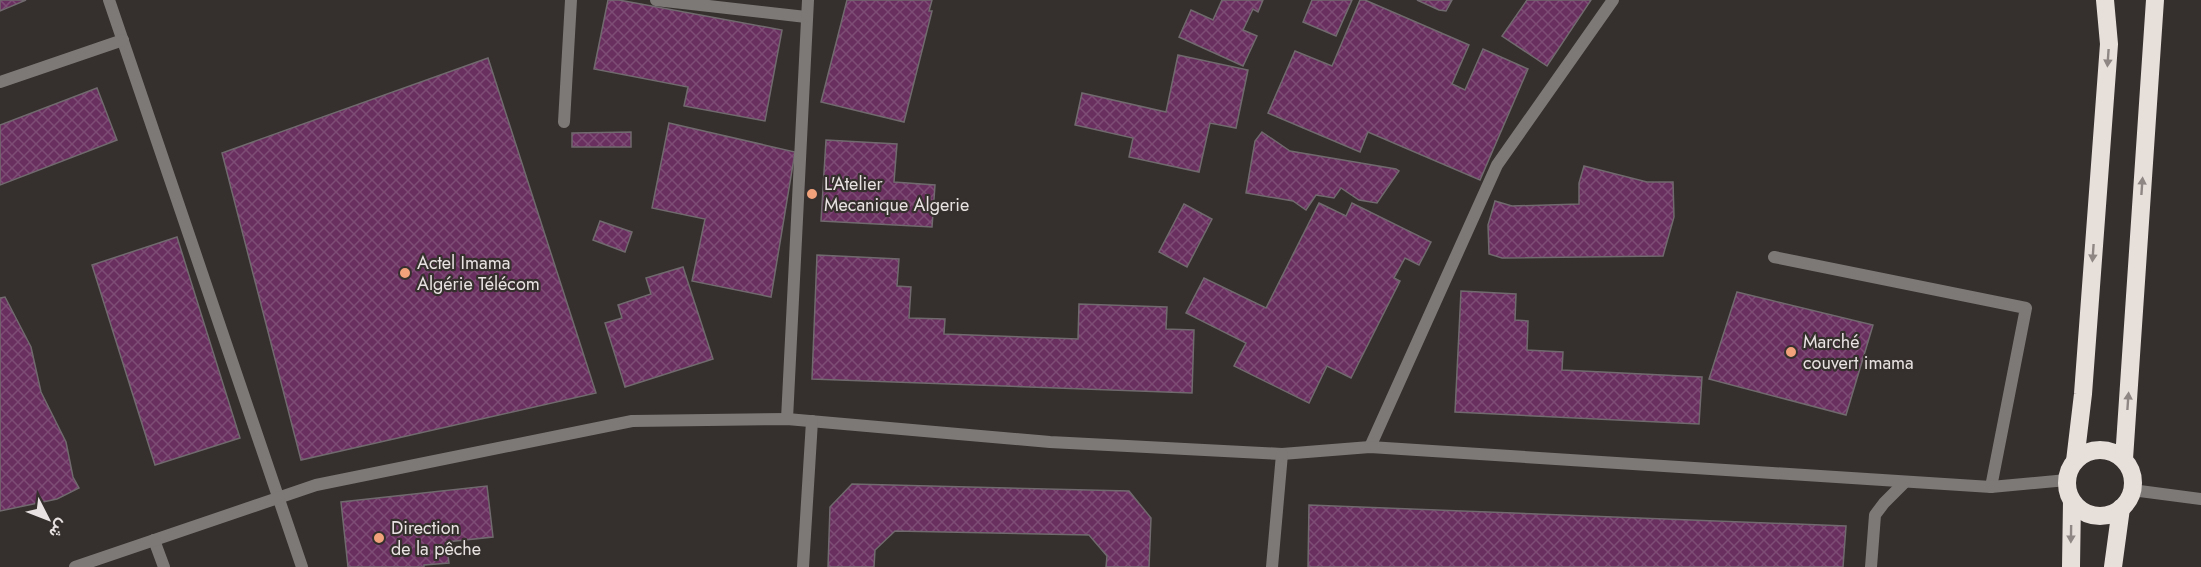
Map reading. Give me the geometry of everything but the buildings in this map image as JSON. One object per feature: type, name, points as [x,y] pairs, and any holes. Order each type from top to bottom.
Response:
[{"type":"highway","points":[[2076,461],[2109,44],[2105,0]]},
{"type":"highway","points":[[2124,459],[2155,0]]},
{"type":"highway","points":[[2094,450],[2115,453],[2124,459],[2130,469],[2132,490],[2128,500],[2121,508],[2111,514],[2100,516],[2079,509],[2067,491],[2070,470],[2076,461],[2084,454],[2094,450]]},
{"type":"highway","points":[[2071,567],[2072,501]]},
{"type":"highway","points":[[2113,567],[2121,508]]},
{"type":"street","points":[[109,0],[302,567]]},
{"type":"street","points":[[564,122],[571,0]]},
{"type":"street","points":[[656,0],[806,17]]},
{"type":"street","points":[[787,420],[808,0]]},
{"type":"street","points":[[1370,447],[1497,165],[1613,0]]},
{"type":"street","points":[[0,82],[123,40]]},
{"type":"street","points":[[1774,257],[2026,308],[1991,487]]},
{"type":"street","points":[[75,567],[316,485],[632,421],[812,421],[1050,442],[1282,454],[1370,447],[1991,487],[2067,480]]},
{"type":"street","points":[[803,567],[812,421]]},
{"type":"street","points":[[1272,567],[1282,454]]},
{"type":"street","points":[[1871,567],[1875,515],[1905,482]]},
{"type":"street","points":[[2132,490],[2201,499]]},
{"type":"street","points":[[154,540],[164,567]]},
{"type":"place","name":"L'Atelier Mecanique Algerie","points":[[812,194]]},
{"type":"place","name":"Actel Imama Algérie Télécom","points":[[405,273]]},
{"type":"place","name":"Marché couvert imama","points":[[1791,352]]},
{"type":"place","name":"Direction de la pêche","points":[[379,538]]}]
